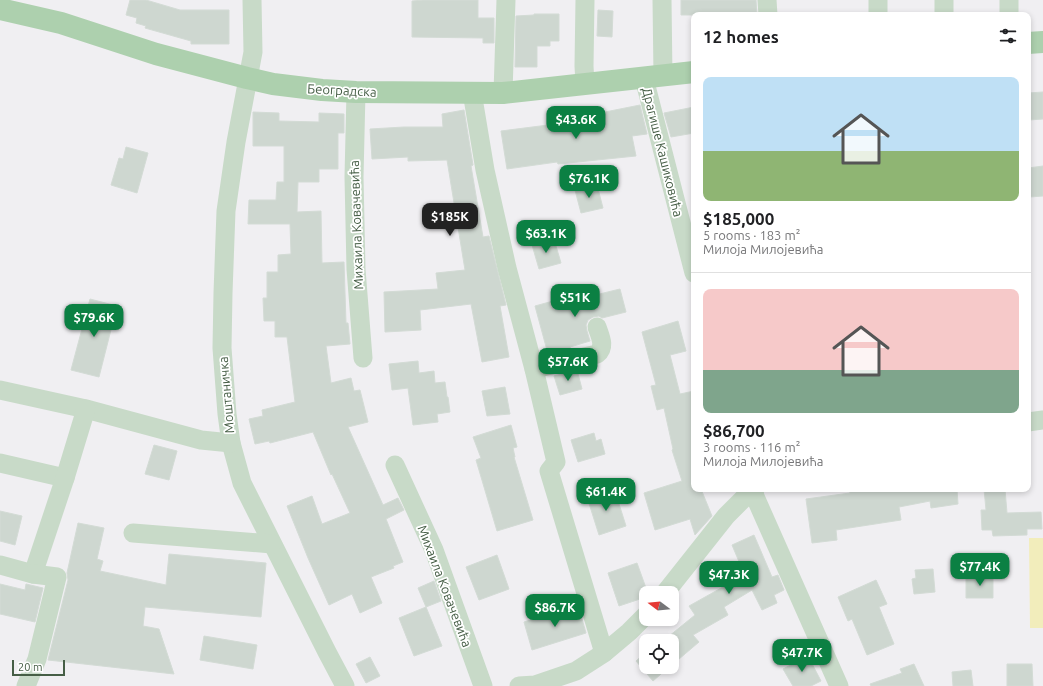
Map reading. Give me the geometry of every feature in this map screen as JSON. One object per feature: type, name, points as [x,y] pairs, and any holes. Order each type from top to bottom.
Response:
[{"type":"main road","name":"Београдска","points":[[0,9],[61,24],[156,54],[247,78],[281,85],[322,90],[356,92],[503,93],[691,72]]},
{"type":"main road","points":[[1031,43],[1043,42]]},
{"type":"street","name":"Моштаничка","points":[[252,0],[253,52],[247,78],[226,211],[222,348],[227,414],[231,443],[242,483],[326,652],[346,686]]},
{"type":"street","points":[[503,93],[506,0]]},
{"type":"street","points":[[585,0],[585,84]]},
{"type":"street","name":"Драгише Кашиковића","points":[[662,0],[654,77],[691,258]]},
{"type":"street","points":[[768,0],[768,12]]},
{"type":"street","points":[[878,0],[878,12]]},
{"type":"street","points":[[944,0],[944,12]]},
{"type":"street","points":[[1009,0],[1009,12]]},
{"type":"street","name":"Михаила Ковачевића","points":[[356,92],[354,185],[356,269],[363,358]]},
{"type":"street","points":[[472,92],[485,170],[505,260],[534,369],[556,462],[549,471],[604,653]]},
{"type":"street","points":[[534,369],[597,354],[601,350],[602,346],[597,327]]},
{"type":"street","points":[[0,390],[86,409],[202,440],[231,443]]},
{"type":"street","points":[[33,574],[86,409]]},
{"type":"street","points":[[1031,422],[1043,420]]},
{"type":"street","points":[[0,463],[65,478]]},
{"type":"street","name":"Михаила Ковачевића","points":[[395,465],[434,550],[483,686]]},
{"type":"street","points":[[671,586],[726,516],[751,492]]},
{"type":"street","points":[[754,492],[839,686]]},
{"type":"street","points":[[133,533],[272,544]]},
{"type":"street","points":[[0,565],[33,574],[57,577],[37,659],[26,686]]},
{"type":"street","points":[[519,686],[536,685],[576,671],[604,653],[639,621]]},
{"type":"shaded area","points":[[1029,538],[1043,538],[1043,628],[1030,628]]},
{"type":"building","points":[[130,0],[146,0],[180,10],[229,10],[229,44],[191,44],[191,41],[145,28],[146,26],[136,23],[137,18],[126,15]]},
{"type":"building","points":[[478,0],[478,18],[494,18],[494,43],[483,43],[483,38],[412,37],[412,1]]},
{"type":"building","points":[[681,0],[756,0],[757,12],[691,12],[691,15],[681,15]]},
{"type":"building","points":[[598,10],[613,11],[612,37],[597,36]]},
{"type":"building","points":[[559,14],[559,41],[550,41],[550,46],[537,46],[537,67],[515,67],[516,16]]},
{"type":"building","points":[[1043,92],[1043,119],[1031,120],[1031,93]]},
{"type":"building","points":[[640,105],[647,134],[632,136],[636,156],[558,164],[557,162],[507,169],[501,131],[591,121],[590,115]]},
{"type":"building","points":[[691,108],[691,134],[671,137],[664,113]]},
{"type":"building","points":[[464,110],[473,165],[471,166],[483,237],[489,236],[506,305],[500,306],[509,357],[482,362],[471,304],[420,310],[421,330],[385,332],[384,292],[438,289],[436,273],[465,270],[447,160],[408,161],[408,157],[372,159],[370,129],[443,127],[442,114]]},
{"type":"building","points":[[253,112],[279,113],[279,121],[319,122],[319,113],[344,114],[344,133],[338,133],[338,169],[319,169],[319,182],[298,182],[297,212],[321,211],[322,263],[344,262],[346,323],[348,323],[350,344],[326,346],[331,383],[351,378],[354,391],[360,390],[368,422],[348,427],[383,505],[398,498],[404,510],[386,519],[403,562],[393,566],[394,568],[371,577],[382,603],[360,613],[352,594],[329,605],[287,506],[312,496],[322,524],[350,513],[332,474],[331,475],[313,432],[270,443],[269,441],[255,444],[249,419],[263,416],[262,410],[295,402],[287,337],[275,337],[275,321],[264,321],[263,298],[267,298],[267,272],[278,272],[278,255],[291,254],[290,224],[248,224],[249,200],[276,200],[277,182],[284,182],[284,146],[253,146]]},
{"type":"building","points":[[126,147],[148,153],[137,193],[111,185],[119,158],[123,159]]},
{"type":"building","points":[[1043,166],[1043,196],[1031,197],[1031,168]]},
{"type":"building","points":[[597,185],[603,208],[581,213],[575,190]]},
{"type":"building","points":[[554,239],[561,263],[539,269],[532,245]]},
{"type":"building","points":[[620,289],[626,312],[602,318],[599,316],[593,317],[588,320],[586,325],[590,341],[570,347],[571,349],[548,354],[535,306],[582,293],[583,298]]},
{"type":"building","points":[[90,299],[117,306],[99,377],[71,370]]},
{"type":"building","points":[[678,321],[686,351],[670,355],[680,394],[691,392],[691,492],[702,492],[712,516],[695,535],[690,519],[655,530],[644,493],[682,481],[672,450],[664,408],[657,410],[651,386],[656,385],[642,332]]},
{"type":"building","points":[[418,361],[419,373],[434,371],[435,383],[445,382],[450,412],[437,414],[438,422],[413,425],[408,388],[392,390],[389,364]]},
{"type":"building","points":[[577,370],[582,389],[560,395],[554,376]]},
{"type":"building","points":[[505,387],[510,414],[487,416],[482,391]]},
{"type":"building","points":[[511,425],[517,447],[513,448],[514,457],[533,520],[497,531],[476,460],[481,458],[473,437]]},
{"type":"building","points":[[594,433],[596,441],[601,439],[605,454],[578,462],[571,440]]},
{"type":"building","points":[[154,445],[177,451],[169,480],[145,474]]},
{"type":"building","points":[[614,488],[626,526],[599,535],[587,497]]},
{"type":"building","points":[[957,492],[958,504],[931,508],[930,501],[899,507],[901,520],[836,530],[837,540],[812,543],[806,499],[850,493]]},
{"type":"building","points":[[984,492],[1005,492],[1007,513],[1041,512],[1042,529],[1027,529],[1027,535],[993,536],[992,530],[982,530],[981,510],[986,510]]},
{"type":"building","points":[[0,511],[22,516],[15,545],[0,541]]},
{"type":"building","points":[[78,523],[104,528],[97,559],[103,561],[100,571],[166,585],[169,554],[266,563],[261,617],[145,607],[143,626],[159,629],[174,674],[48,660],[68,580],[67,573]]},
{"type":"building","points":[[754,535],[772,577],[778,575],[784,590],[774,595],[777,603],[762,610],[752,590],[724,607],[728,615],[693,635],[699,642],[679,659],[679,634],[672,634],[695,615],[689,606],[723,587],[717,578],[740,564],[732,545]]},
{"type":"building","points":[[497,555],[509,589],[479,600],[466,567]]},
{"type":"building","points":[[637,563],[645,586],[639,586],[639,599],[619,606],[608,573]]},
{"type":"building","points":[[933,569],[935,592],[914,594],[912,579],[916,578],[915,570]]},
{"type":"building","points":[[993,576],[993,598],[966,598],[966,577]]},
{"type":"building","points":[[876,580],[887,604],[879,607],[894,644],[867,655],[852,619],[848,621],[838,597]]},
{"type":"building","points":[[434,581],[441,601],[426,607],[418,588]]},
{"type":"building","points":[[0,584],[25,590],[26,584],[43,588],[35,622],[0,614]]},
{"type":"building","points":[[578,605],[586,633],[532,650],[524,622]]},
{"type":"building","points":[[426,607],[442,646],[414,656],[399,618]]},
{"type":"building","points":[[204,636],[257,645],[253,669],[200,660]]},
{"type":"building","points":[[808,656],[821,681],[811,686],[793,686],[783,669]]},
{"type":"building","points":[[370,657],[380,676],[366,683],[356,664]]},
{"type":"building","points":[[914,664],[924,686],[871,686],[870,684],[902,673],[900,669]]},
{"type":"building","points":[[1007,664],[1032,664],[1033,686],[1007,686]]},
{"type":"building","points":[[971,670],[973,686],[953,686],[952,672]]},
{"type":"building","points":[[647,674],[661,674],[653,681]]}]
